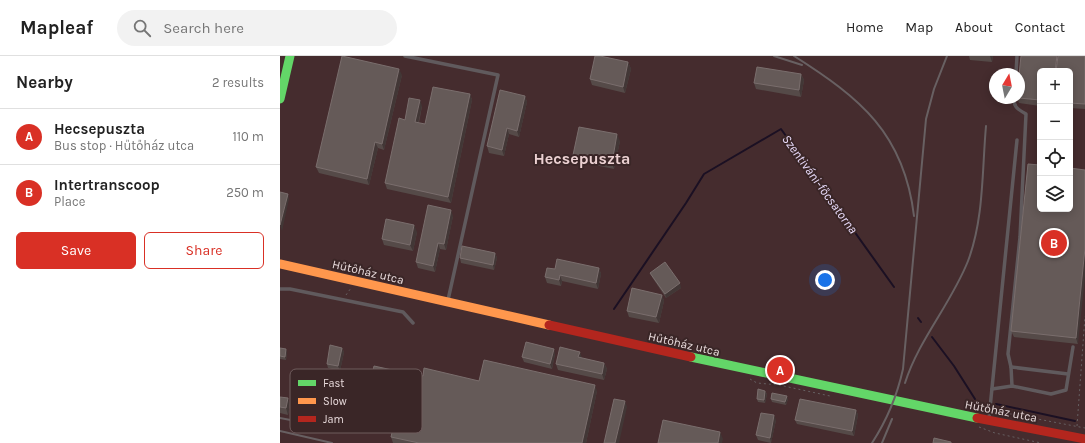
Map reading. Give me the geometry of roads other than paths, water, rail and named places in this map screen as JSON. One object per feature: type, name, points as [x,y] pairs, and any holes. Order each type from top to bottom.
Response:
[{"type":"street","points":[[280,99],[290,56]]},
{"type":"street","name":"Hűtőház utca","points":[[280,264],[730,366],[1085,440]]},
{"type":"lane","points":[[405,56],[498,75],[447,302]]},
{"type":"lane","points":[[1016,68],[1017,56]]},
{"type":"lane","points":[[1012,386],[1011,367],[1008,354],[1020,237],[1026,114],[1018,110],[1015,104]]},
{"type":"lane","points":[[989,421],[1017,140]]},
{"type":"lane","points":[[280,289],[290,289],[403,312],[413,324]]},
{"type":"lane","points":[[992,389],[1012,386],[1051,394],[1066,390],[1073,348]]},
{"type":"lane","points":[[1011,367],[1068,374]]},
{"type":"waterway","name":"Szentiváni-főcsatorna","points":[[614,309],[704,174],[781,129],[894,287]]},
{"type":"waterway","name":"Szentiváni-főcsatorna","points":[[918,318],[921,322]]},
{"type":"waterway","name":"Szentiváni-főcsatorna","points":[[932,337],[954,366],[975,399]]},
{"type":"waterway","name":"Szentiváni-főcsatorna","points":[[996,404],[1075,421]]},
{"type":"railway","points":[[774,56],[802,65]]},
{"type":"railway","points":[[794,56],[839,87],[858,103],[875,121],[889,140],[900,162],[909,187],[914,216]]},
{"type":"railway","points":[[872,443],[891,408],[903,369],[926,119],[934,89],[947,56]]},
{"type":"railway","points":[[905,383],[918,351],[953,292],[968,261],[980,211],[986,126]]},
{"type":"railway","points":[[280,418],[290,420]]},
{"type":"railway","points":[[882,443],[892,419]]},
{"type":"railway","points":[[280,431],[332,443]]},
{"type":"place","name":"Intertranscoop","points":[[1054,243]]},
{"type":"place","name":"Hecsepuszta","points":[[780,370]]},
{"type":"district","name":"Hecsepuszta","points":[[582,158]]}]
